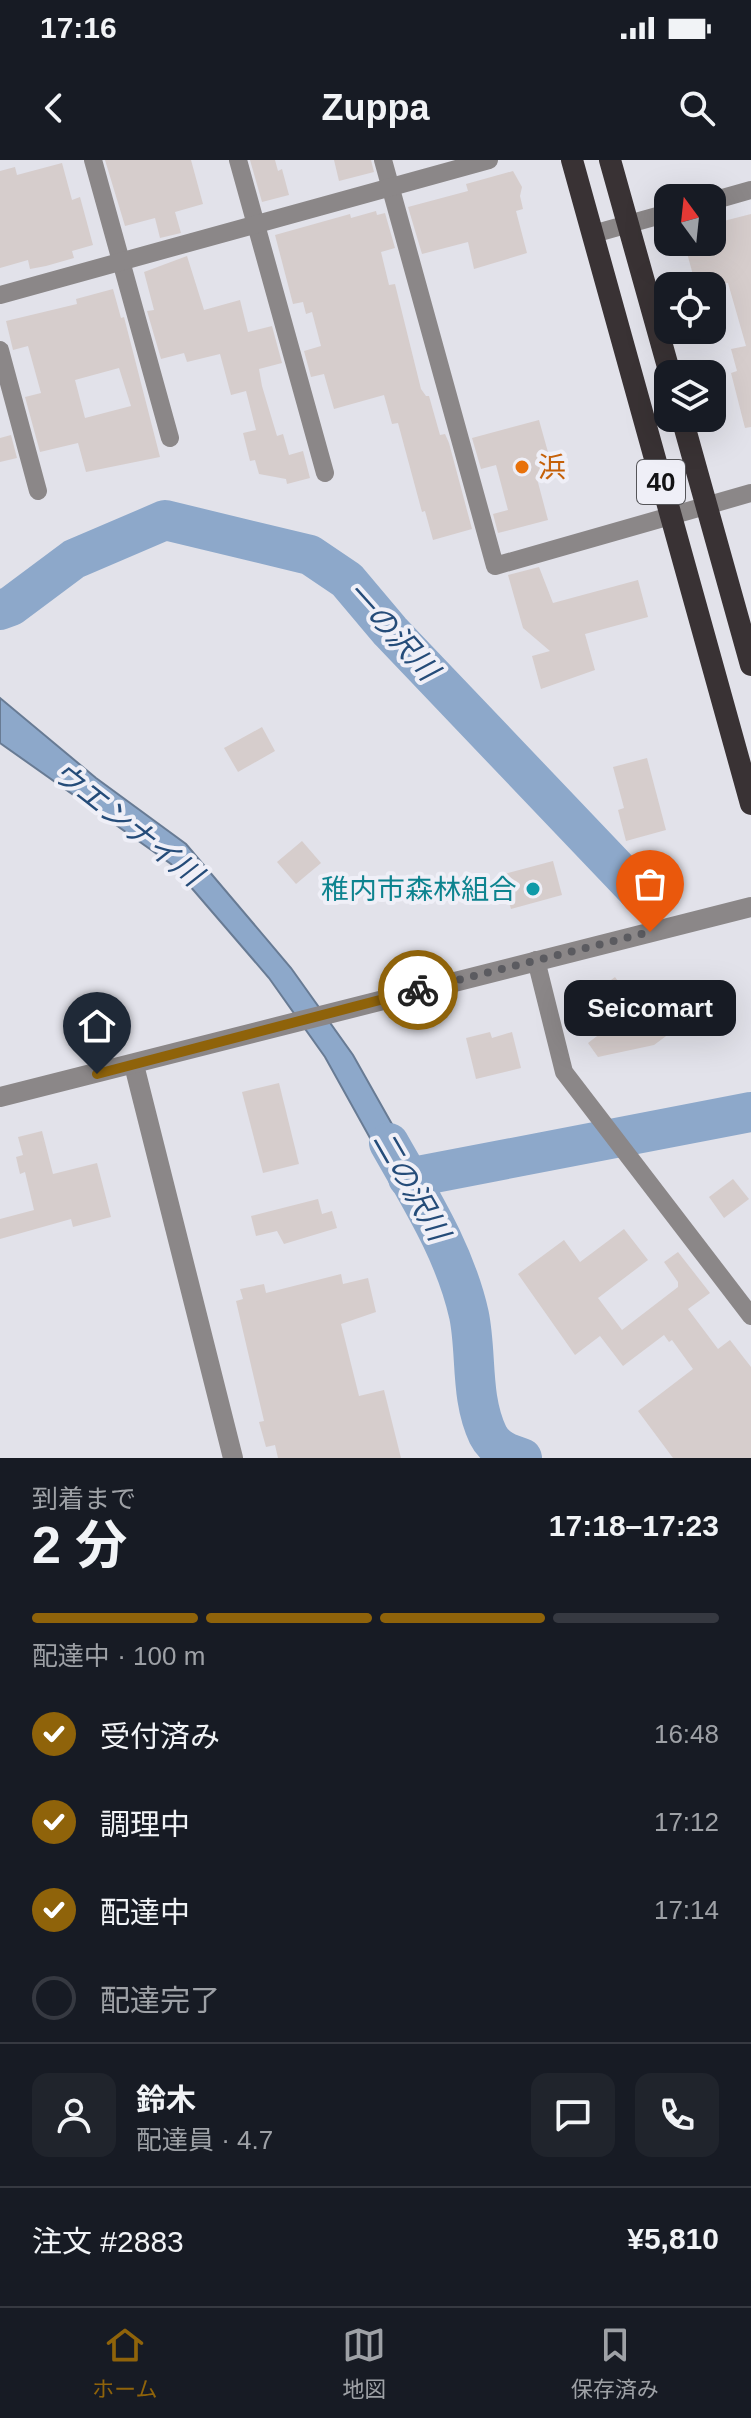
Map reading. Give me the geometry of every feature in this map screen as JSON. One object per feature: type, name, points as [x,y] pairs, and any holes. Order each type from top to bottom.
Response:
[{"type":"highway","name":"40","points":[[572,160],[751,804]]},
{"type":"highway","points":[[610,160],[666,360]]},
{"type":"highway","name":"40","points":[[686,432],[751,665]]},
{"type":"street","points":[[93,160],[170,438]]},
{"type":"street","points":[[238,160],[325,473]]},
{"type":"street","points":[[383,160],[495,566],[751,493]]},
{"type":"street","points":[[0,295],[489,160]]},
{"type":"street","points":[[726,197],[751,190]]},
{"type":"street","points":[[593,234],[654,217]]},
{"type":"street","points":[[0,350],[38,491]]},
{"type":"street","points":[[0,1097],[751,907]]},
{"type":"street","points":[[536,960],[564,1072],[751,1316]]},
{"type":"street","points":[[134,1065],[233,1458]]},
{"type":"water","name":"ウエンナイ川","points":[[0,698],[96,778],[186,844],[291,968],[353,1055],[428,1188],[400,1192],[325,1057],[269,978],[171,864],[0,743]]},
{"type":"building","points":[[105,160],[191,160],[203,204],[175,212],[181,233],[160,238],[155,218],[125,226]]},
{"type":"building","points":[[250,160],[275,160],[278,171],[282,169],[289,195],[262,202]]},
{"type":"building","points":[[334,160],[371,160],[374,172],[339,181]]},
{"type":"building","points":[[62,163],[72,200],[80,197],[93,245],[72,251],[74,258],[46,266],[30,269],[28,260],[0,268],[0,171],[15,167],[17,175]]},
{"type":"building","points":[[513,171],[522,187],[520,196],[523,209],[516,211],[527,253],[474,269],[468,242],[422,254],[408,207],[468,191],[466,184]]},
{"type":"building","points":[[376,211],[377,215],[385,213],[395,248],[381,252],[389,285],[395,284],[421,389],[429,396],[440,435],[445,434],[449,443],[472,529],[433,540],[425,511],[422,512],[398,423],[392,424],[384,395],[334,409],[324,374],[311,377],[304,351],[321,346],[312,312],[306,314],[303,302],[293,304],[275,235],[350,214],[351,218]]},
{"type":"building","points":[[751,214],[751,427],[745,428],[731,373],[737,371],[731,349],[746,346],[726,283],[726,272],[692,272],[688,256],[726,256],[726,220]]},
{"type":"building","points":[[187,256],[204,310],[240,300],[248,332],[272,326],[282,363],[259,369],[262,386],[277,436],[283,434],[289,455],[303,451],[310,478],[287,484],[286,479],[259,474],[255,460],[250,461],[243,433],[256,430],[246,391],[231,395],[220,354],[187,362],[184,353],[161,359],[147,311],[154,310],[144,272]]},
{"type":"building","points":[[113,289],[121,318],[124,317],[160,457],[86,472],[78,443],[40,452],[25,397],[41,393],[28,346],[13,350],[6,321],[77,304],[76,299]],"holes":[[[119,368],[131,406],[85,418],[75,380]]]},
{"type":"building","points":[[539,420],[553,470],[536,475],[548,520],[498,533],[493,514],[508,510],[496,465],[481,469],[472,438]]},
{"type":"building","points":[[11,435],[17,458],[0,462],[0,438]]},
{"type":"building","points":[[539,567],[553,603],[638,580],[648,617],[585,634],[595,670],[541,689],[532,656],[550,651],[523,628],[508,575]]},
{"type":"building","points":[[262,727],[275,751],[238,772],[224,748]]},
{"type":"building","points":[[647,758],[666,830],[626,841],[618,810],[624,808],[613,767]]},
{"type":"building","points":[[302,841],[321,863],[296,884],[277,862]]},
{"type":"building","name":"稚内市森林組合","points":[[553,861],[562,895],[511,909],[501,875]]},
{"type":"building","points":[[615,977],[637,1007],[660,990],[669,1002],[682,992],[694,1008],[681,1018],[685,1022],[654,1045],[598,1057],[588,1043],[601,1033],[579,1004]]},
{"type":"building","points":[[490,1032],[492,1038],[512,1032],[521,1068],[476,1079],[466,1038]]},
{"type":"building","points":[[279,1083],[299,1164],[263,1173],[242,1092]]},
{"type":"building","points":[[42,1131],[53,1174],[97,1163],[111,1217],[73,1227],[71,1219],[0,1239],[0,1219],[34,1210],[25,1172],[20,1174],[16,1157],[23,1155],[18,1137]]},
{"type":"building","points":[[733,1179],[749,1199],[724,1218],[709,1197]]},
{"type":"building","points":[[318,1199],[322,1214],[332,1211],[337,1228],[284,1244],[277,1231],[256,1236],[251,1216]]},
{"type":"building","points":[[624,1229],[648,1260],[598,1298],[622,1330],[678,1287],[678,1282],[664,1262],[678,1252],[710,1293],[688,1309],[718,1349],[730,1340],[751,1367],[751,1458],[673,1458],[638,1411],[693,1369],[672,1340],[669,1342],[664,1335],[623,1366],[600,1336],[575,1355],[518,1274],[564,1240],[580,1262]]},
{"type":"building","points":[[341,1274],[343,1284],[368,1278],[376,1312],[341,1324],[359,1396],[384,1390],[401,1458],[278,1458],[275,1445],[266,1447],[259,1422],[264,1421],[236,1301],[243,1299],[240,1289],[264,1284],[266,1293]]},
{"type":"waterway","name":"一の沢川","points":[[0,610],[11,606],[74,559],[165,520],[310,555],[347,580],[390,631],[636,889]]},
{"type":"waterway","name":"一の沢川","points":[[408,1178],[751,1112]]},
{"type":"waterway","name":"二の沢川","points":[[389,1143],[435,1226],[463,1292],[469,1315],[482,1421],[498,1447],[522,1458]]},
{"type":"way so far","points":[[418,990],[650,932]]},
{"type":"place","name":"浜","points":[[522,467]]},
{"type":"place","name":"稚内市森林組合","points":[[533,889]]},
{"type":"place","name":"Seicomart","points":[[650,932]]},
{"type":"route","points":[[97,1074],[418,990]]}]
